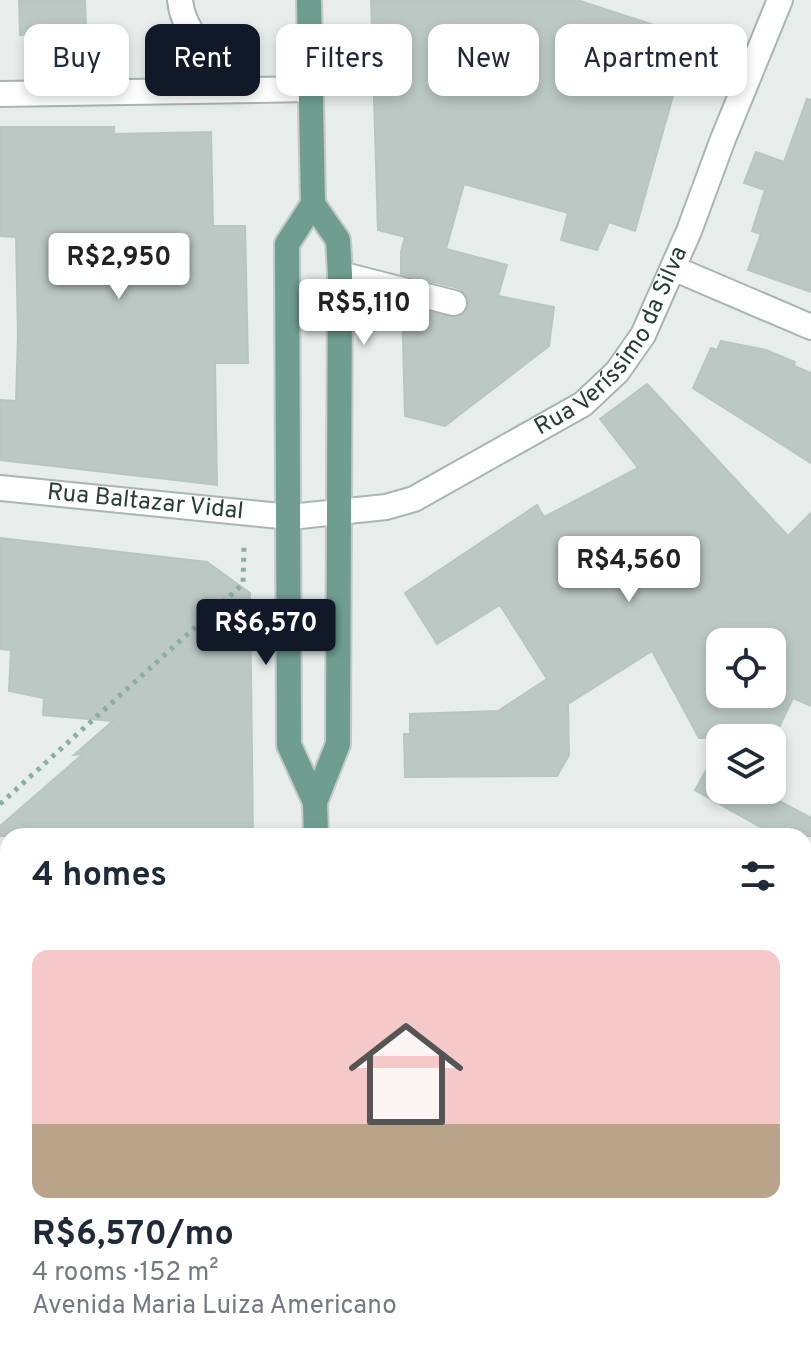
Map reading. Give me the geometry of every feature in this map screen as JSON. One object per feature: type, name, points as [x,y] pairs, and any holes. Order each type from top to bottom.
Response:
[{"type":"main road","points":[[309,0],[310,24]]},
{"type":"main road","points":[[311,96],[313,204],[338,240],[340,274],[338,744],[315,802]]},
{"type":"main road","points":[[313,204],[287,244],[289,745],[315,802],[316,828]]},
{"type":"street","points":[[180,0],[186,24]]},
{"type":"street","name":"Rua Veríssimo da Silva","points":[[290,517],[386,507],[414,499],[583,404],[617,372],[643,335],[673,268],[780,0]]},
{"type":"street","points":[[0,94],[145,92]]},
{"type":"street","points":[[673,268],[811,327]]},
{"type":"street","points":[[340,274],[454,303]]},
{"type":"street","name":"Rua Baltazar Vidal","points":[[0,488],[290,517]]},
{"type":"path","points":[[0,804],[243,584],[245,513]]},
{"type":"building","points":[[19,0],[85,0],[86,24],[24,24],[24,35],[20,35]]},
{"type":"building","points":[[371,0],[577,0],[651,24],[555,24],[555,96],[673,96],[635,231],[609,222],[597,250],[561,240],[568,213],[464,184],[446,249],[507,265],[498,296],[554,307],[549,346],[445,426],[405,416],[402,305],[457,318],[465,313],[469,300],[458,288],[401,274],[405,237],[378,230],[374,96],[412,96],[412,24],[372,24]]},
{"type":"building","points":[[807,99],[811,100],[811,292],[748,270],[761,234],[752,231],[765,190],[744,183],[756,152],[784,162]]},
{"type":"building","points":[[0,127],[114,127],[114,134],[211,132],[213,226],[245,226],[248,363],[215,363],[217,485],[0,460],[0,400],[16,401],[18,334],[16,237],[0,236]]},
{"type":"building","points":[[721,341],[766,350],[795,362],[794,366],[811,373],[811,463],[693,388],[711,348],[717,350]]},
{"type":"building","points":[[647,384],[788,536],[811,513],[811,706],[793,698],[781,724],[706,724],[706,738],[699,738],[652,651],[568,704],[569,755],[557,776],[405,777],[404,734],[410,734],[410,714],[498,711],[547,679],[500,605],[437,644],[405,593],[537,505],[544,517],[638,468],[600,419]]},
{"type":"building","points":[[0,538],[207,562],[250,593],[253,828],[0,828],[83,754],[74,755],[113,721],[43,715],[44,698],[9,691],[11,650],[0,649]]},
{"type":"building","points":[[706,770],[706,796],[695,790]]},
{"type":"building","points":[[720,804],[785,804],[811,818],[811,828],[762,828]]}]
